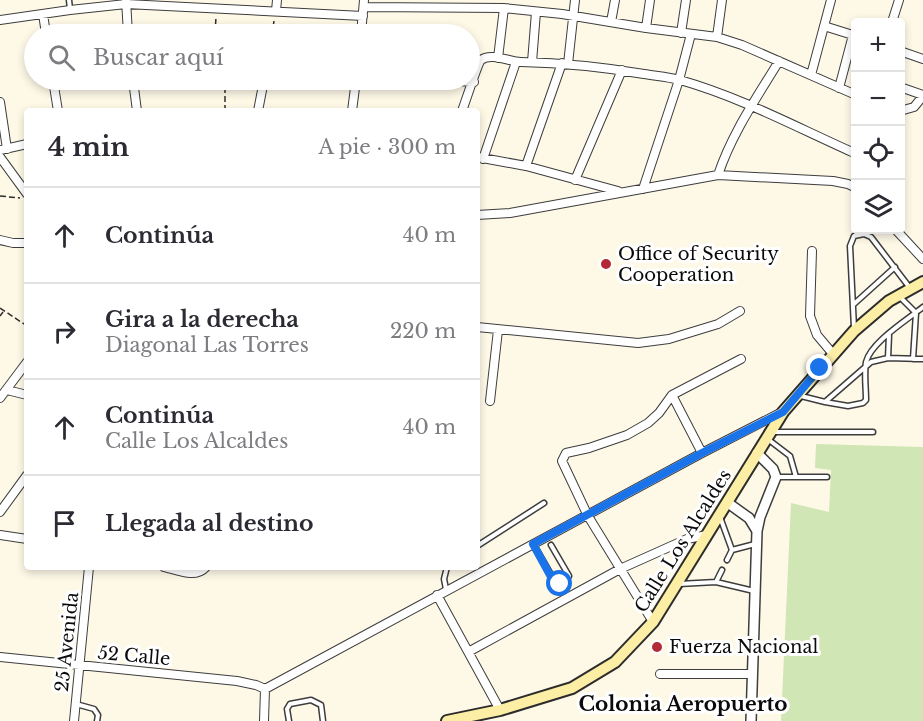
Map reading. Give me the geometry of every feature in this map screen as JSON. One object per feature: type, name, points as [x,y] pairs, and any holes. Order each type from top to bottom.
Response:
[{"type":"main road","name":"Calle Los Alcaldes","points":[[447,721],[500,710],[572,688],[615,662],[653,622],[768,435],[797,394],[854,331],[899,296],[923,282]]},
{"type":"street","points":[[276,11],[277,0]]},
{"type":"street","points":[[526,165],[565,63],[574,0]]},
{"type":"street","points":[[611,22],[615,0]]},
{"type":"street","points":[[646,28],[650,0]]},
{"type":"street","points":[[681,33],[686,0]]},
{"type":"street","points":[[717,37],[722,0]]},
{"type":"street","points":[[811,75],[831,0]]},
{"type":"street","points":[[893,18],[899,0]]},
{"type":"street","points":[[126,2],[127,24]]},
{"type":"street","points":[[0,20],[126,2],[218,4],[276,11],[363,16]]},
{"type":"street","points":[[362,24],[364,3],[493,4],[504,8],[717,37],[742,45],[851,93]]},
{"type":"street","points":[[498,58],[504,8]]},
{"type":"street","points":[[532,63],[536,12]]},
{"type":"street","points":[[43,14],[44,24]]},
{"type":"street","points":[[824,26],[851,35]]},
{"type":"street","points":[[643,189],[679,80],[691,34]]},
{"type":"street","points":[[839,88],[851,46]]},
{"type":"street","points":[[905,53],[923,59]]},
{"type":"street","points":[[480,62],[482,59],[498,58],[516,62],[565,63],[679,80],[751,106],[851,152]]},
{"type":"street","points":[[718,175],[726,149],[779,61]]},
{"type":"street","points":[[516,62],[480,158],[526,165],[622,192]]},
{"type":"street","points":[[575,180],[622,70]]},
{"type":"street","points":[[905,89],[923,96],[914,107],[905,110]]},
{"type":"street","points":[[55,90],[58,108]]},
{"type":"street","points":[[134,90],[137,108]]},
{"type":"street","points":[[259,108],[262,90]]},
{"type":"street","points":[[352,108],[355,90]]},
{"type":"street","points":[[463,108],[471,90]]},
{"type":"street","points":[[0,102],[3,150],[24,145]]},
{"type":"street","points":[[0,157],[24,192]]},
{"type":"street","points":[[480,216],[510,213],[718,175],[833,181],[851,186]]},
{"type":"street","points":[[900,234],[923,259]]},
{"type":"street","points":[[0,240],[24,243]]},
{"type":"street","points":[[812,251],[810,316],[817,335],[833,354]]},
{"type":"street","points":[[480,327],[638,343],[669,339],[718,324],[740,311]]},
{"type":"street","points":[[490,401],[498,330]]},
{"type":"street","points":[[653,622],[588,516],[562,461],[563,456],[566,453],[627,435],[648,423],[659,413],[672,395],[741,359]]},
{"type":"street","points":[[0,398],[24,366]]},
{"type":"street","points":[[7,390],[24,394]]},
{"type":"street","points":[[672,395],[702,453]]},
{"type":"street","points":[[264,721],[265,689],[702,453],[783,412]]},
{"type":"street","points":[[751,721],[757,531],[760,517],[776,477],[773,470],[757,453]]},
{"type":"street","points":[[0,512],[24,480]]},
{"type":"street","points":[[728,503],[749,518],[757,531]]},
{"type":"street","points":[[0,535],[24,539]]},
{"type":"street","points":[[470,651],[620,569],[687,540],[708,535]]},
{"type":"street","name":"25 Avenida","points":[[74,721],[89,570]]},
{"type":"street","points":[[177,570],[194,574],[203,570]]},
{"type":"street","points":[[437,595],[470,651],[500,710]]},
{"type":"street","name":"52 Calle","points":[[0,657],[237,681],[265,689]]},
{"type":"street","points":[[660,674],[752,674]]},
{"type":"lane","points":[[69,0],[70,10]]},
{"type":"lane","points":[[854,331],[850,246],[854,236],[864,234],[871,237],[911,289]]},
{"type":"lane","points":[[853,305],[895,267]]},
{"type":"lane","points":[[899,296],[916,313],[913,359]]},
{"type":"lane","points":[[825,402],[866,365],[874,348],[923,307]]},
{"type":"lane","points":[[888,358],[889,335]]},
{"type":"lane","points":[[866,365],[888,358],[923,359]]},
{"type":"lane","points":[[797,394],[848,406],[863,404],[866,400],[866,365]]},
{"type":"lane","points":[[768,435],[873,432]]},
{"type":"lane","points":[[768,435],[789,456],[796,477]]},
{"type":"lane","points":[[776,477],[827,477]]},
{"type":"lane","points":[[480,544],[544,503]]},
{"type":"lane","points":[[720,516],[732,550],[727,560]]},
{"type":"lane","points":[[732,550],[756,543]]},
{"type":"lane","points":[[533,544],[557,585],[569,576],[550,545]]},
{"type":"lane","points":[[446,570],[444,579],[446,590]]},
{"type":"lane","points":[[716,582],[722,570]]},
{"type":"lane","points":[[678,584],[716,582],[755,592]]},
{"type":"lane","points":[[289,721],[287,709],[290,704],[311,700],[321,705],[323,721]]},
{"type":"lane","points":[[76,704],[97,711],[97,721]]},
{"type":"path","points":[[215,24],[218,4]]},
{"type":"path","points":[[274,24],[276,11]]},
{"type":"path","points":[[225,90],[225,108]]},
{"type":"path","points":[[0,196],[24,196]]},
{"type":"path","points":[[0,308],[24,324]]},
{"type":"path","points":[[0,316],[4,311]]},
{"type":"green space","points":[[816,444],[923,447],[923,721],[781,721],[791,503],[829,512],[831,470],[815,468]]},
{"type":"place","name":"Office of Security Cooperation","points":[[606,264]]},
{"type":"place","name":"Fuerza Nacional","points":[[657,647]]},
{"type":"district","name":"Colonia Aeropuerto","points":[[683,704]]},
{"type":"route","points":[[560,584],[555,584],[533,544],[783,412],[820,368]]}]
